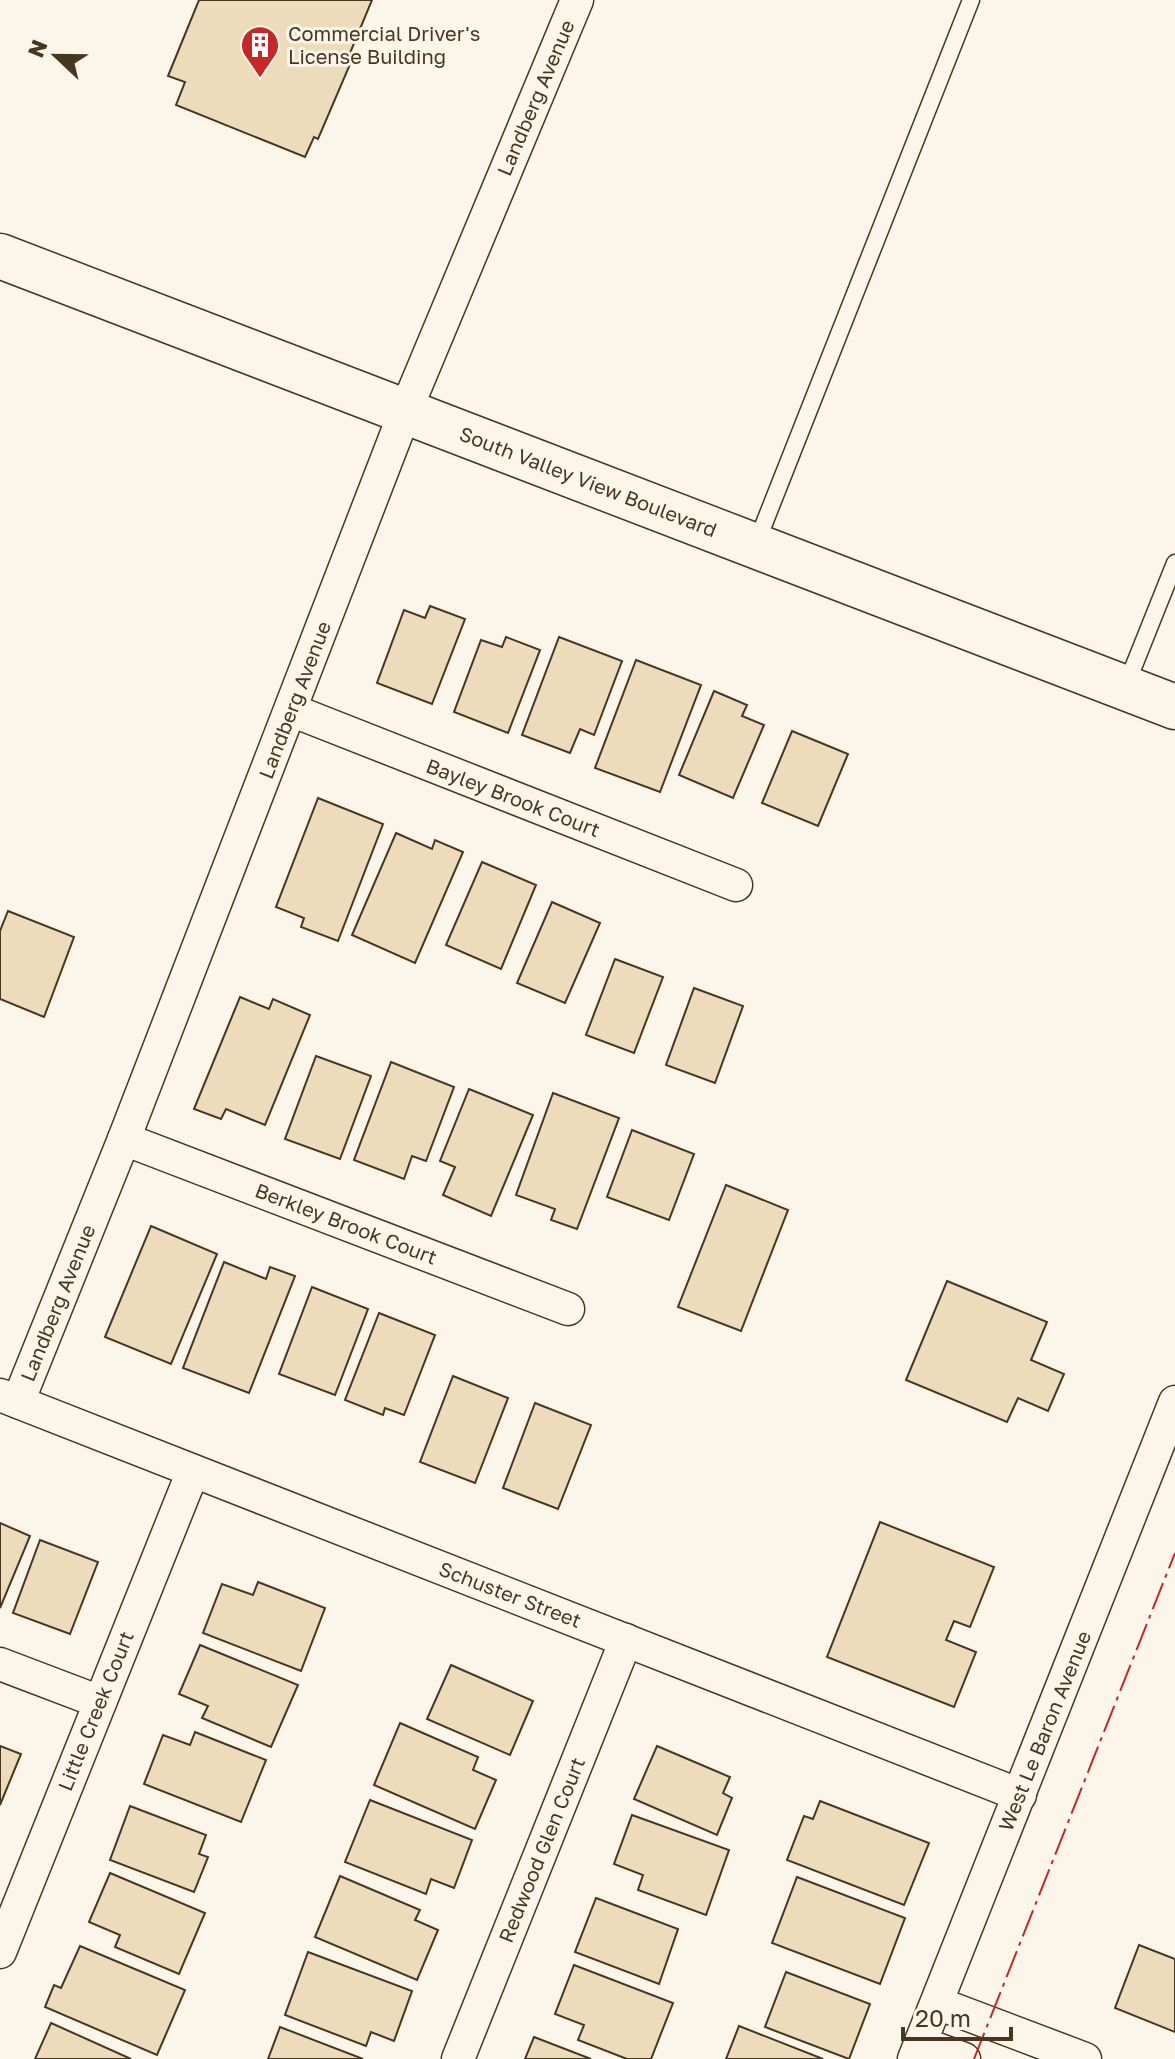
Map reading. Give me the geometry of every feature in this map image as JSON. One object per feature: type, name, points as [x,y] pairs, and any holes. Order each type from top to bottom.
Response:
[{"type":"main road","name":"South Valley View Boulevard","points":[[0,256],[1175,707]]},
{"type":"street","name":"Landberg Avenue","points":[[9,1398],[124,1139],[405,412],[577,0]]},
{"type":"street","name":"Bayley Brook Court","points":[[291,710],[736,885]]},
{"type":"street","name":"Berkley Brook Court","points":[[124,1139],[568,1309]]},
{"type":"street","name":"Schuster Street","points":[[9,1398],[1020,1795]]},
{"type":"street","name":"West Le Baron Avenue","points":[[918,2051],[1175,1402]]},
{"type":"street","name":"Little Creek Court","points":[[0,1952],[193,1471]]},
{"type":"street","name":"Redwood Glen Court","points":[[458,2059],[626,1640]]},
{"type":"street","points":[[0,1664],[100,1702]]},
{"type":"street","points":[[937,2003],[1085,2059]]},
{"type":"street","points":[[918,2051],[964,2059]]},
{"type":"lane","points":[[755,546],[971,0]]},
{"type":"lane","points":[[1125,688],[1175,563]]},
{"type":"building","name":"Commercial Driver's License Building","points":[[199,0],[372,0],[350,53],[354,55],[318,139],[314,137],[305,157],[176,105],[185,82],[168,76]]},
{"type":"building","points":[[430,606],[465,619],[432,704],[377,683],[404,610],[425,618]]},
{"type":"building","points":[[506,637],[540,650],[508,733],[454,712],[481,640],[502,647]]},
{"type":"building","points":[[559,637],[622,661],[594,735],[580,729],[570,753],[522,735]]},
{"type":"building","points":[[636,660],[701,685],[660,792],[595,768]]},
{"type":"building","points":[[714,691],[747,705],[742,716],[764,725],[733,798],[679,775]]},
{"type":"building","points":[[792,731],[848,754],[818,826],[762,803]]},
{"type":"building","points":[[318,798],[383,824],[338,941],[301,927],[304,918],[276,907]]},
{"type":"building","points":[[396,833],[432,849],[435,840],[463,852],[415,963],[352,935]]},
{"type":"building","points":[[482,862],[536,885],[501,969],[446,945]]},
{"type":"building","points":[[552,902],[600,923],[565,1003],[517,983]]},
{"type":"building","points":[[8,911],[74,937],[44,1017],[0,999],[0,931]]},
{"type":"building","points":[[615,959],[663,977],[634,1053],[586,1035]]},
{"type":"building","points":[[694,988],[743,1006],[715,1083],[666,1065]]},
{"type":"building","points":[[240,997],[269,1009],[273,999],[310,1015],[265,1125],[226,1109],[221,1119],[194,1109]]},
{"type":"building","points":[[316,1056],[371,1076],[340,1159],[285,1139]]},
{"type":"building","points":[[391,1062],[454,1087],[426,1161],[412,1156],[404,1179],[354,1160]]},
{"type":"building","points":[[469,1089],[533,1115],[491,1216],[443,1195],[455,1167],[440,1161]]},
{"type":"building","points":[[553,1093],[619,1118],[577,1229],[551,1220],[555,1209],[516,1195]]},
{"type":"building","points":[[632,1130],[694,1154],[669,1220],[607,1197]]},
{"type":"building","points":[[726,1185],[788,1210],[741,1331],[678,1307]]},
{"type":"building","points":[[151,1226],[217,1254],[171,1364],[105,1337]]},
{"type":"building","points":[[224,1262],[266,1279],[270,1267],[295,1276],[249,1393],[183,1368]]},
{"type":"building","points":[[947,1281],[1047,1322],[1031,1360],[1064,1374],[1048,1411],[1018,1398],[1007,1422],[906,1380]]},
{"type":"building","points":[[312,1287],[368,1309],[335,1395],[279,1374]]},
{"type":"building","points":[[379,1313],[435,1335],[404,1415],[385,1408],[383,1415],[345,1400]]},
{"type":"building","points":[[453,1376],[508,1398],[475,1483],[420,1462]]},
{"type":"building","points":[[535,1403],[591,1425],[558,1509],[503,1488]]},
{"type":"building","points":[[880,1522],[994,1567],[970,1627],[954,1621],[946,1640],[976,1652],[954,1707],[827,1657]]},
{"type":"building","points":[[0,1523],[30,1536],[0,1608]]},
{"type":"building","points":[[40,1540],[98,1562],[70,1634],[13,1613]]},
{"type":"building","points":[[258,1582],[325,1608],[301,1671],[203,1633],[222,1584],[253,1595]]},
{"type":"building","points":[[200,1645],[298,1685],[271,1747],[202,1718],[208,1706],[179,1694]]},
{"type":"building","points":[[451,1665],[533,1701],[510,1755],[427,1719]]},
{"type":"building","points":[[400,1723],[478,1757],[473,1770],[496,1780],[475,1829],[374,1785]]},
{"type":"building","points":[[195,1732],[266,1760],[241,1822],[144,1784],[163,1735],[190,1745]]},
{"type":"building","points":[[0,1746],[21,1754],[0,1805]]},
{"type":"building","points":[[657,1746],[730,1777],[723,1793],[732,1798],[717,1835],[634,1799]]},
{"type":"building","points":[[370,1800],[472,1840],[454,1888],[431,1879],[426,1894],[345,1862]]},
{"type":"building","points":[[820,1801],[929,1843],[904,1905],[787,1860],[804,1816],[813,1819]]},
{"type":"building","points":[[130,1806],[206,1835],[199,1854],[208,1857],[194,1892],[110,1860]]},
{"type":"building","points":[[632,1815],[729,1850],[706,1915],[638,1890],[643,1875],[614,1864]]},
{"type":"building","points":[[110,1873],[205,1913],[179,1974],[115,1947],[120,1935],[89,1922]]},
{"type":"building","points":[[340,1876],[420,1910],[415,1920],[438,1930],[417,1980],[315,1937]]},
{"type":"building","points":[[797,1877],[905,1918],[880,1984],[772,1943]]},
{"type":"building","points":[[596,1898],[678,1929],[659,1984],[575,1952]]},
{"type":"building","points":[[1139,1945],[1175,1959],[1175,2032],[1115,2008]]},
{"type":"building","points":[[80,1946],[185,1990],[157,2055],[45,2007],[54,1985],[61,1988]]},
{"type":"building","points":[[308,1952],[412,1991],[394,2041],[371,2032],[366,2046],[285,2015]]},
{"type":"building","points":[[574,1965],[673,2003],[651,2059],[627,2059],[578,2040],[584,2025],[555,2014]]},
{"type":"building","points":[[786,1972],[870,2004],[849,2059],[765,2027]]},
{"type":"building","points":[[51,2023],[131,2059],[35,2059]]},
{"type":"building","points":[[739,2026],[823,2059],[726,2059]]},
{"type":"building","points":[[280,2027],[363,2059],[268,2059]]},
{"type":"building","points":[[534,2037],[591,2059],[525,2059]]},
{"type":"power","points":[[974,2059],[1175,1553]]},
{"type":"place","name":"Commercial Driver's License Building","points":[[260,79]]}]
